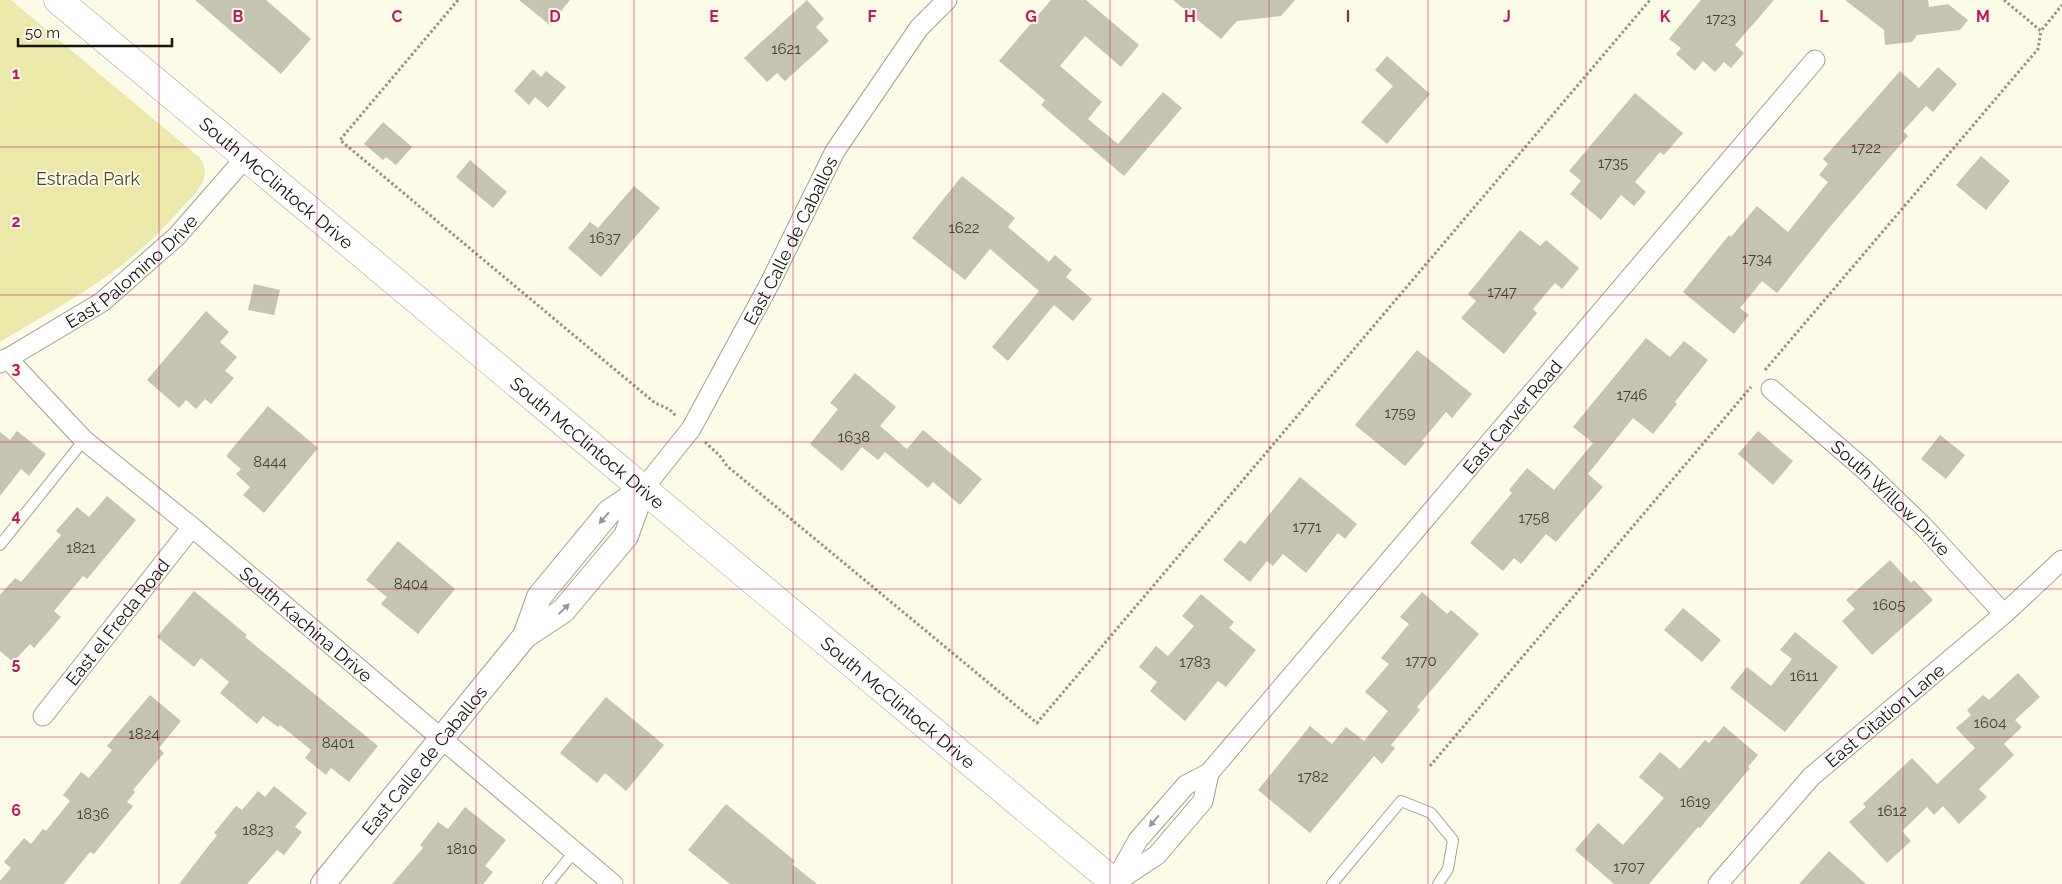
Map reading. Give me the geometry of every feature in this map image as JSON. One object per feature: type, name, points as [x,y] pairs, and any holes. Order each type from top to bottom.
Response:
[{"type":"main road","name":"South McClintock Drive","points":[[58,0],[1115,883]]},
{"type":"street","name":"East Calle de Caballos","points":[[323,884],[525,636],[564,611],[626,536],[643,489],[691,429],[773,276],[835,151],[919,28],[948,0]]},
{"type":"street","name":"East Carver Road","points":[[1115,883],[1157,855],[1204,801],[1209,773],[1815,60]]},
{"type":"street","name":"East Palomino Drive","points":[[4,361],[102,302],[176,236],[246,157]]},
{"type":"street","name":"South Kachina Drive","points":[[4,361],[84,440],[192,527],[613,884]]},
{"type":"street","name":"South Willow Drive","points":[[1765,383],[1878,483],[1922,526],[2004,614]]},
{"type":"street","name":"East el Freda Road","points":[[43,716],[192,527]]},
{"type":"street","name":"East Citation Lane","points":[[1718,884],[1811,777],[2004,614],[2062,560]]},
{"type":"lane","points":[[0,544],[84,440]]},
{"type":"lane","points":[[1332,884],[1402,801],[1431,813],[1453,840],[1448,869],[1438,884]]},
{"type":"lane","points":[[548,884],[575,852]]},
{"type":"path","points":[[458,0],[340,140],[655,403],[669,409],[720,456],[727,466],[1037,723],[1650,0]]},
{"type":"path","points":[[2004,0],[2041,30]]},
{"type":"path","points":[[1765,383],[2038,48],[2041,30],[2062,5]]},
{"type":"path","points":[[1430,766],[1752,386]]},
{"type":"green space","name":"Estrada Park","points":[[0,0],[11,0],[199,157],[204,164],[205,172],[201,186],[196,193],[131,258],[78,295],[0,342]]},
{"type":"building","points":[[195,0],[266,0],[311,39],[281,74]]},
{"type":"building","points":[[519,0],[570,0],[550,25]]},
{"type":"building","points":[[807,0],[824,19],[816,27],[829,41],[785,81],[777,73],[767,82],[744,58]]},
{"type":"building","points":[[1051,0],[1086,0],[1139,45],[1121,67],[1085,36],[1060,66],[1102,102],[1088,119],[1118,144],[1163,92],[1182,108],[1124,176],[1041,105],[1045,100],[999,61]]},
{"type":"building","points":[[1173,0],[1295,0],[1281,16],[1237,21],[1221,39]]},
{"type":"building","points":[[1701,0],[1774,0],[1735,45],[1744,53],[1731,68],[1724,62],[1715,72],[1703,61],[1695,71],[1676,54],[1681,48],[1669,39]]},
{"type":"building","points":[[1845,0],[1928,0],[1929,7],[1948,4],[1968,20],[1960,30],[1917,35],[1912,42],[1885,45],[1884,30]]},
{"type":"building","points":[[1387,56],[1430,94],[1387,144],[1361,122],[1393,86],[1375,70]]},
{"type":"building","points":[[1938,67],[1957,84],[1933,112],[1926,106],[1903,131],[1908,136],[1829,228],[1777,293],[1762,281],[1740,308],[1749,315],[1734,334],[1683,292],[1729,235],[1731,237],[1757,206],[1788,232],[1828,182],[1819,175],[1828,164],[1823,159],[1900,71],[1919,88]]},
{"type":"building","points":[[533,69],[541,77],[546,71],[566,87],[548,108],[535,97],[529,105],[514,91]]},
{"type":"building","points":[[1635,93],[1683,133],[1664,155],[1660,152],[1635,182],[1646,192],[1634,206],[1621,195],[1601,220],[1570,194],[1581,181],[1569,171]]},
{"type":"building","points":[[383,122],[412,147],[396,165],[386,157],[383,160],[364,144]]},
{"type":"building","points":[[1981,156],[2010,181],[1986,210],[1956,185]]},
{"type":"building","points":[[470,160],[507,192],[493,208],[456,177]]},
{"type":"building","points":[[962,176],[1015,218],[1008,227],[1049,262],[1055,255],[1072,270],[1066,277],[1092,299],[1073,321],[1054,305],[1008,361],[992,347],[1039,291],[990,249],[965,280],[912,238]]},
{"type":"building","points":[[634,186],[660,208],[601,277],[568,248],[590,222],[598,228]]},
{"type":"building","points":[[1520,230],[1540,246],[1546,240],[1579,268],[1562,289],[1555,283],[1533,309],[1537,313],[1504,354],[1461,318],[1476,301],[1468,294]]},
{"type":"building","points":[[254,284],[280,290],[274,315],[248,310]]},
{"type":"building","points":[[206,311],[229,332],[220,342],[237,357],[225,371],[234,378],[211,404],[205,399],[196,409],[186,400],[179,408],[147,380]]},
{"type":"building","points":[[1646,338],[1670,357],[1684,341],[1708,360],[1653,434],[1633,418],[1588,474],[1603,487],[1556,542],[1546,534],[1521,564],[1514,558],[1503,571],[1470,543],[1512,493],[1509,490],[1527,468],[1554,490],[1593,443],[1573,427]]},
{"type":"building","points":[[1417,350],[1472,394],[1452,418],[1446,412],[1422,441],[1425,443],[1405,466],[1355,425]]},
{"type":"building","points":[[855,373],[896,407],[880,426],[907,449],[923,430],[982,479],[960,505],[933,482],[928,488],[885,452],[878,460],[862,447],[842,471],[810,444],[838,409],[830,403]]},
{"type":"building","points":[[268,406],[318,448],[264,513],[243,495],[250,487],[236,474],[241,469],[226,456]]},
{"type":"building","points":[[17,431],[46,454],[29,476],[21,469],[0,496],[0,432],[10,440]]},
{"type":"building","points":[[1758,431],[1793,461],[1773,485],[1738,454]]},
{"type":"building","points":[[1940,435],[1965,455],[1946,479],[1921,459]]},
{"type":"building","points":[[1300,477],[1357,524],[1345,539],[1338,533],[1306,573],[1283,554],[1273,566],[1267,561],[1250,582],[1223,560],[1240,540],[1245,544]]},
{"type":"building","points":[[107,496],[136,520],[87,579],[83,576],[54,611],[61,617],[34,648],[30,644],[13,662],[0,651],[0,595],[15,578],[21,582],[61,535],[56,531],[77,507],[89,517]]},
{"type":"building","points":[[398,541],[455,589],[418,634],[381,604],[387,597],[366,580]]},
{"type":"building","points":[[1890,560],[1911,583],[1914,580],[1933,600],[1872,655],[1842,621],[1855,609],[1846,600]]},
{"type":"building","points":[[194,591],[247,635],[245,637],[378,746],[349,782],[331,768],[326,775],[305,758],[311,750],[280,725],[278,727],[263,716],[257,724],[220,693],[229,682],[201,658],[194,667],[157,637]]},
{"type":"building","points":[[1422,592],[1447,614],[1451,610],[1479,634],[1417,707],[1420,710],[1391,745],[1395,748],[1382,764],[1374,756],[1310,833],[1258,790],[1310,726],[1332,744],[1346,727],[1364,741],[1388,711],[1365,692],[1389,664],[1381,658],[1409,624],[1400,617]]},
{"type":"building","points":[[1201,594],[1234,622],[1229,628],[1256,650],[1226,687],[1218,681],[1185,721],[1150,691],[1157,682],[1139,667],[1156,646],[1168,656],[1194,626],[1182,616]]},
{"type":"building","points":[[1683,608],[1721,640],[1702,662],[1664,630]]},
{"type":"building","points":[[1795,632],[1838,667],[1785,732],[1730,688],[1747,667],[1771,686],[1792,659],[1780,650]]},
{"type":"building","points":[[2018,673],[2040,697],[2015,720],[2022,727],[2004,744],[2014,755],[1979,789],[1987,797],[1959,824],[1943,806],[1934,815],[1927,807],[1902,831],[1911,841],[1887,863],[1849,822],[1866,807],[1863,804],[1912,758],[1937,784],[1975,748],[1956,728],[1971,715],[1967,710],[1983,695],[1989,700]]},
{"type":"building","points":[[150,695],[181,721],[159,748],[164,753],[133,790],[135,792],[127,802],[133,806],[94,854],[90,852],[64,884],[0,884],[0,881],[11,868],[4,862],[24,838],[31,844],[43,829],[46,831],[70,801],[63,795],[81,772],[89,778],[112,750],[107,746]]},
{"type":"building","points":[[606,697],[664,745],[626,791],[605,773],[597,783],[560,753]]},
{"type":"building","points":[[1724,726],[1758,755],[1748,767],[1750,768],[1700,828],[1698,827],[1649,884],[1614,884],[1575,850],[1598,823],[1623,845],[1664,798],[1639,777],[1660,752],[1680,769],[1705,740],[1709,743]]},
{"type":"building","points":[[274,786],[307,813],[295,827],[302,832],[284,855],[277,850],[247,884],[179,884],[217,835],[214,833],[236,806],[242,810],[258,791],[265,797]]},
{"type":"building","points":[[726,804],[795,861],[792,864],[817,884],[730,884],[688,850]]},
{"type":"building","points":[[465,807],[506,840],[485,866],[493,872],[483,884],[392,884],[423,848],[420,845],[438,822],[448,829]]},
{"type":"building","points":[[1829,851],[1866,884],[1799,884]]}]
